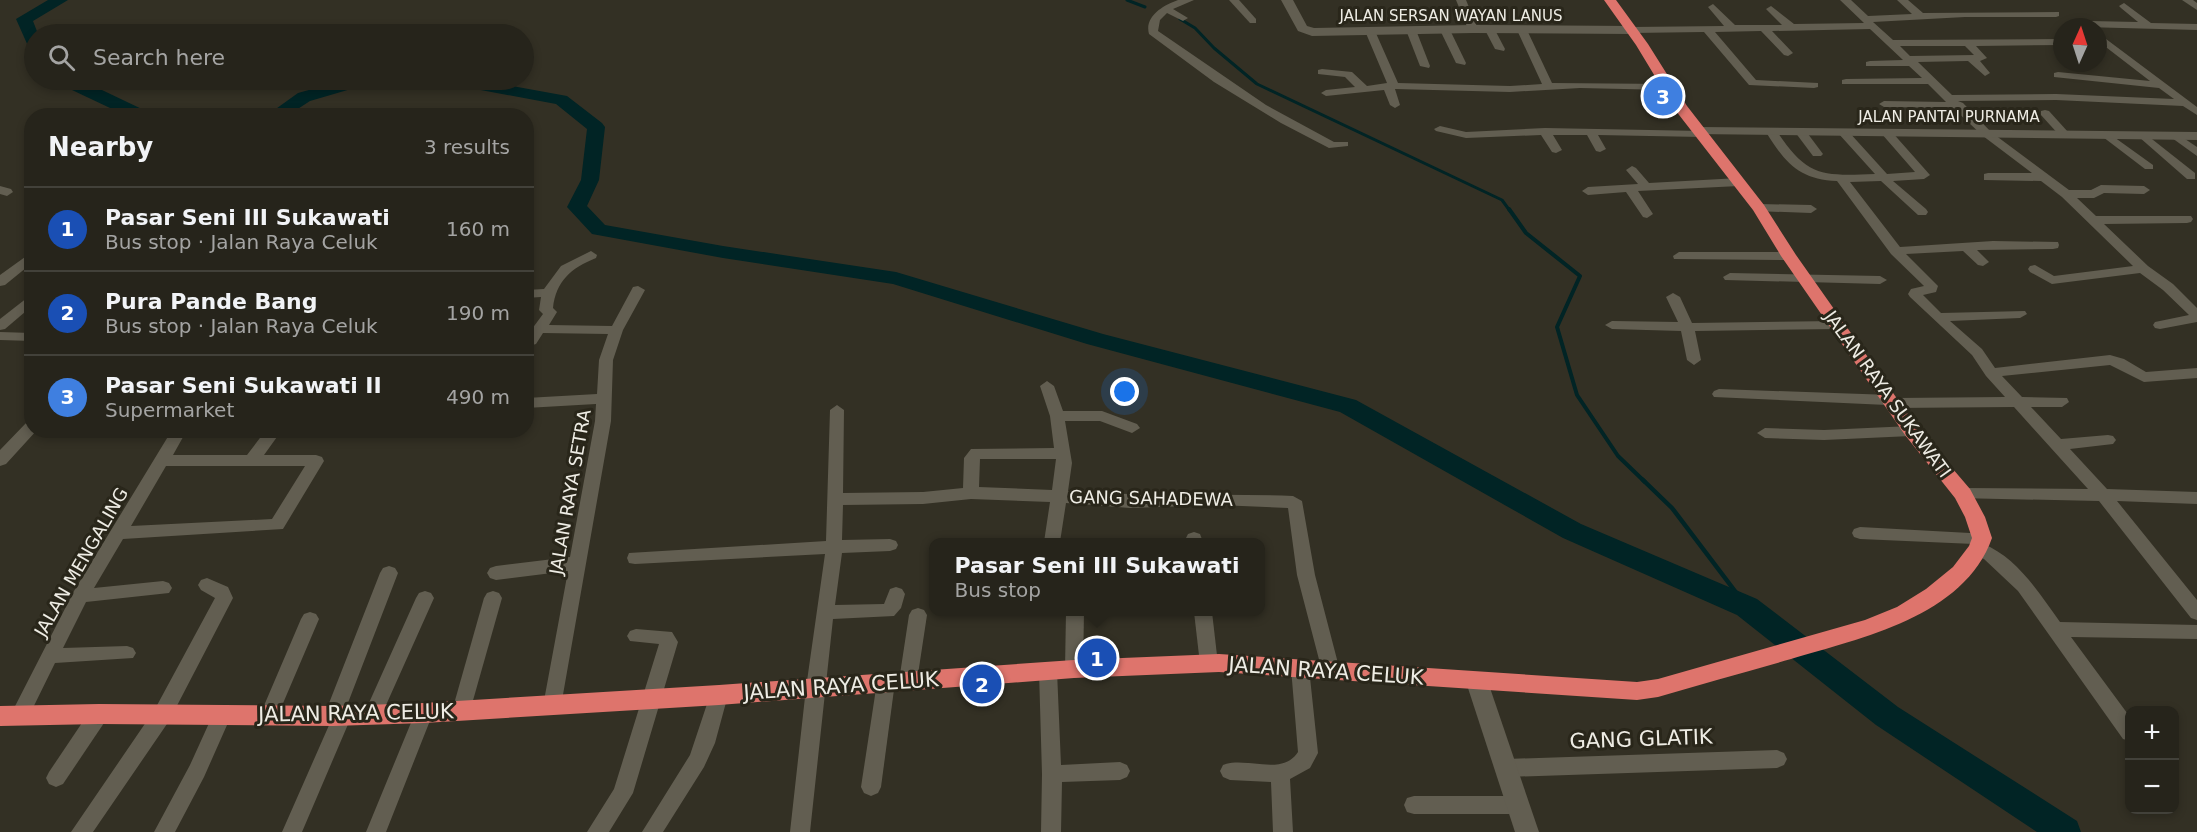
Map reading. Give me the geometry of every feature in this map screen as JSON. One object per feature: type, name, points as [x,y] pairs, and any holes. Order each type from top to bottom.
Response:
[{"type":"highway","name":"JALAN RAYA SUKAWATI","points":[[1610,0],[1632,30],[1666,87],[1760,208],[1789,256],[1911,431],[1963,494],[1975,516],[1980,543]]},
{"type":"highway","name":"JALAN RAYA CELUK","points":[[10,716],[99,714],[338,716],[424,713],[718,695],[1074,669],[1209,664],[1637,691],[1658,688],[1869,627],[1904,613],[1933,595],[1960,573],[1980,543]]},
{"type":"street","points":[[1188,0],[1160,16],[1151,29],[1153,32],[1197,66],[1266,112],[1333,146],[1344,144]]},
{"type":"street","points":[[1234,0],[1253,21]]},
{"type":"street","name":"JALAN SERSAN WAYAN LANUS","points":[[1287,0],[1290,9],[1307,31],[1632,30]]},
{"type":"street","points":[[1461,0],[1473,29]]},
{"type":"street","points":[[1845,0],[1955,101],[1987,134],[2066,194],[2143,269],[2168,287],[2197,317]]},
{"type":"street","points":[[1902,0],[1922,17]]},
{"type":"street","points":[[2187,0],[2197,0]]},
{"type":"street","points":[[2187,0],[2197,7]]},
{"type":"street","points":[[2124,6],[2149,26]]},
{"type":"street","points":[[1713,7],[1732,28]]},
{"type":"street","points":[[1771,9],[1792,28]]},
{"type":"street","points":[[1632,30],[1792,28],[1959,14],[2056,14]]},
{"type":"street","points":[[1160,16],[1183,18]]},
{"type":"street","points":[[2107,26],[2197,27]]},
{"type":"street","points":[[1764,28],[1788,53]]},
{"type":"street","points":[[1707,29],[1753,83],[1814,86]]},
{"type":"street","points":[[1411,30],[1425,66]]},
{"type":"street","points":[[1445,30],[1461,63]]},
{"type":"street","points":[[1490,30],[1500,49]]},
{"type":"street","points":[[1522,30],[1548,86]]},
{"type":"street","points":[[1370,31],[1391,86],[1395,105]]},
{"type":"street","points":[[1893,43],[2053,42]]},
{"type":"street","points":[[1870,64],[1983,57],[1968,43]]},
{"type":"street","points":[[2107,45],[2197,112]]},
{"type":"street","points":[[1972,59],[1986,73]]},
{"type":"street","points":[[1322,72],[1348,74],[1364,89]]},
{"type":"street","points":[[2058,75],[2161,85]]},
{"type":"street","points":[[1846,82],[1933,81]]},
{"type":"street","points":[[1326,93],[1391,86],[1510,89],[1548,86],[1666,87]]},
{"type":"street","points":[[1884,104],[2056,97],[2184,103]]},
{"type":"street","points":[[2045,113],[2064,134]]},
{"type":"street","points":[[1440,129],[1466,135],[1545,131],[1701,133]]},
{"type":"street","points":[[1545,131],[1556,150]]},
{"type":"street","points":[[1591,132],[1600,149]]},
{"type":"street","points":[[1772,132],[1786,154],[1809,174],[1841,178],[1924,175],[1887,133]]},
{"type":"street","points":[[1802,132],[1817,154]]},
{"type":"street","name":"JALAN PANTAI PURNAMA","points":[[1701,133],[2197,136]]},
{"type":"street","points":[[1844,133],[1883,178],[1922,212]]},
{"type":"street","points":[[2107,135],[2149,167]]},
{"type":"street","points":[[2143,135],[2191,176]]},
{"type":"street","points":[[2176,136],[2197,153]]},
{"type":"street","points":[[1632,170],[1647,188]]},
{"type":"street","points":[[1988,177],[2043,177]]},
{"type":"street","points":[[1841,178],[1896,251],[1931,286],[1931,289],[1915,293],[1937,317],[1977,352],[1991,373],[2103,495],[2197,613]]},
{"type":"street","points":[[1588,191],[1689,183],[1739,182]]},
{"type":"street","points":[[1630,189],[1647,214]]},
{"type":"street","points":[[2066,194],[2094,195],[2101,189],[2144,190]]},
{"type":"street","points":[[1760,208],[1811,209]]},
{"type":"street","points":[[2095,220],[2187,219]]},
{"type":"street","points":[[1896,251],[2053,245]]},
{"type":"street","points":[[1967,247],[1983,262]]},
{"type":"street","points":[[534,336],[550,312],[546,310],[547,293],[561,272],[591,255]]},
{"type":"street","points":[[1679,256],[1789,256]]},
{"type":"street","points":[[0,282],[24,262]]},
{"type":"street","points":[[2034,268],[2052,280],[2143,269]]},
{"type":"street","points":[[1730,277],[1880,280]]},
{"type":"street","name":"JALAN RAYA SETRA","points":[[552,706],[603,421],[606,360],[616,330],[638,290]]},
{"type":"street","points":[[534,294],[547,293]]},
{"type":"street","points":[[1673,297],[1693,327],[1694,360]]},
{"type":"street","points":[[0,326],[24,305]]},
{"type":"street","points":[[1937,317],[2020,314]]},
{"type":"street","points":[[2160,325],[2197,317]]},
{"type":"street","points":[[1612,325],[1693,327],[1837,325]]},
{"type":"street","points":[[539,329],[616,330]]},
{"type":"street","points":[[0,336],[24,336]]},
{"type":"street","points":[[1991,373],[2110,360],[2119,362],[2146,377],[2197,373]]},
{"type":"street","points":[[1047,386],[1057,416],[1063,480],[1053,538]]},
{"type":"street","points":[[1719,394],[1892,402],[2062,402]]},
{"type":"street","points":[[534,403],[605,399]]},
{"type":"street","points":[[800,832],[815,688],[834,547],[837,499],[837,410]]},
{"type":"street","points":[[1057,416],[1102,416],[1132,428]]},
{"type":"street","points":[[1765,433],[1824,435],[1911,431]]},
{"type":"street","points":[[0,460],[24,434]]},
{"type":"street","name":"JALAN MENGALING","points":[[10,716],[50,656],[80,596],[175,438]]},
{"type":"street","points":[[252,459],[269,438]]},
{"type":"street","points":[[2058,445],[2108,440]]},
{"type":"street","points":[[971,493],[972,458],[976,453],[1062,454]]},
{"type":"street","points":[[118,534],[277,525],[316,460],[162,460]]},
{"type":"street","name":"GANG SAHADEWA","points":[[837,499],[930,498],[971,493],[1140,502],[1218,498],[1293,502],[1296,505],[1306,575],[1331,670]]},
{"type":"street","points":[[1963,494],[2197,498]]},
{"type":"street","points":[[1860,533],[1980,543],[2024,586],[2125,726]]},
{"type":"street","points":[[635,558],[890,545]]},
{"type":"street","points":[[496,573],[577,563]]},
{"type":"street","points":[[292,832],[338,716],[389,573]]},
{"type":"street","points":[[81,832],[162,715],[224,598],[222,592],[207,585]]},
{"type":"street","points":[[80,596],[163,588]]},
{"type":"street","points":[[825,612],[888,611],[892,608],[896,594]]},
{"type":"street","points":[[373,714],[425,598]]},
{"type":"street","points":[[461,711],[493,598]]},
{"type":"street","points":[[871,787],[897,681],[918,615]]},
{"type":"street","points":[[1074,669],[1076,616]]},
{"type":"street","points":[[1203,616],[1209,664]]},
{"type":"street","points":[[269,715],[310,620]]},
{"type":"street","points":[[2056,629],[2197,632]]},
{"type":"street","points":[[597,832],[623,794],[654,698],[669,642],[666,637],[636,636]]},
{"type":"street","points":[[50,656],[127,653]]},
{"type":"street","points":[[1230,771],[1280,772],[1299,768],[1308,753],[1300,668]]},
{"type":"street","points":[[1048,671],[1052,774],[1051,832]]},
{"type":"street","points":[[1478,682],[1527,832]]},
{"type":"street","points":[[652,832],[698,761],[718,695]]},
{"type":"street","points":[[376,832],[424,713]]},
{"type":"street","points":[[56,778],[99,714]]},
{"type":"street","points":[[164,832],[198,771],[222,716]]},
{"type":"street","name":"GANG GLATIK","points":[[1507,768],[1777,759]]},
{"type":"street","points":[[1052,774],[1120,771]]},
{"type":"street","points":[[1280,772],[1283,832]]},
{"type":"street","points":[[1414,805],[1519,805]]},
{"type":"waterway","points":[[26,24],[24,19],[60,0]]},
{"type":"waterway","points":[[1127,0],[1145,7]]},
{"type":"waterway","points":[[1180,19],[1195,28],[1214,48],[1257,84],[1502,200],[1510,211]]},
{"type":"waterway","points":[[87,90],[125,108]]},
{"type":"waterway","points":[[287,108],[304,97],[328,90]]},
{"type":"waterway","points":[[508,90],[561,100],[596,127],[590,180],[577,207],[599,230],[723,252],[896,278],[1095,339],[1348,406],[1572,531],[1747,607],[1887,716],[2065,832]]},
{"type":"waterway","points":[[1509,209],[1526,233],[1580,276],[1557,327],[1577,395],[1618,456],[1645,482]]},
{"type":"waterway","points":[[1643,480],[1672,508],[1747,607]]},
{"type":"place","name":"Pasar Seni Sukawati II","points":[[1663,96]]},
{"type":"place","name":"Pasar Seni III Sukawati","points":[[1097,658]]},
{"type":"place","name":"Pura Pande Bang","points":[[982,684]]}]
